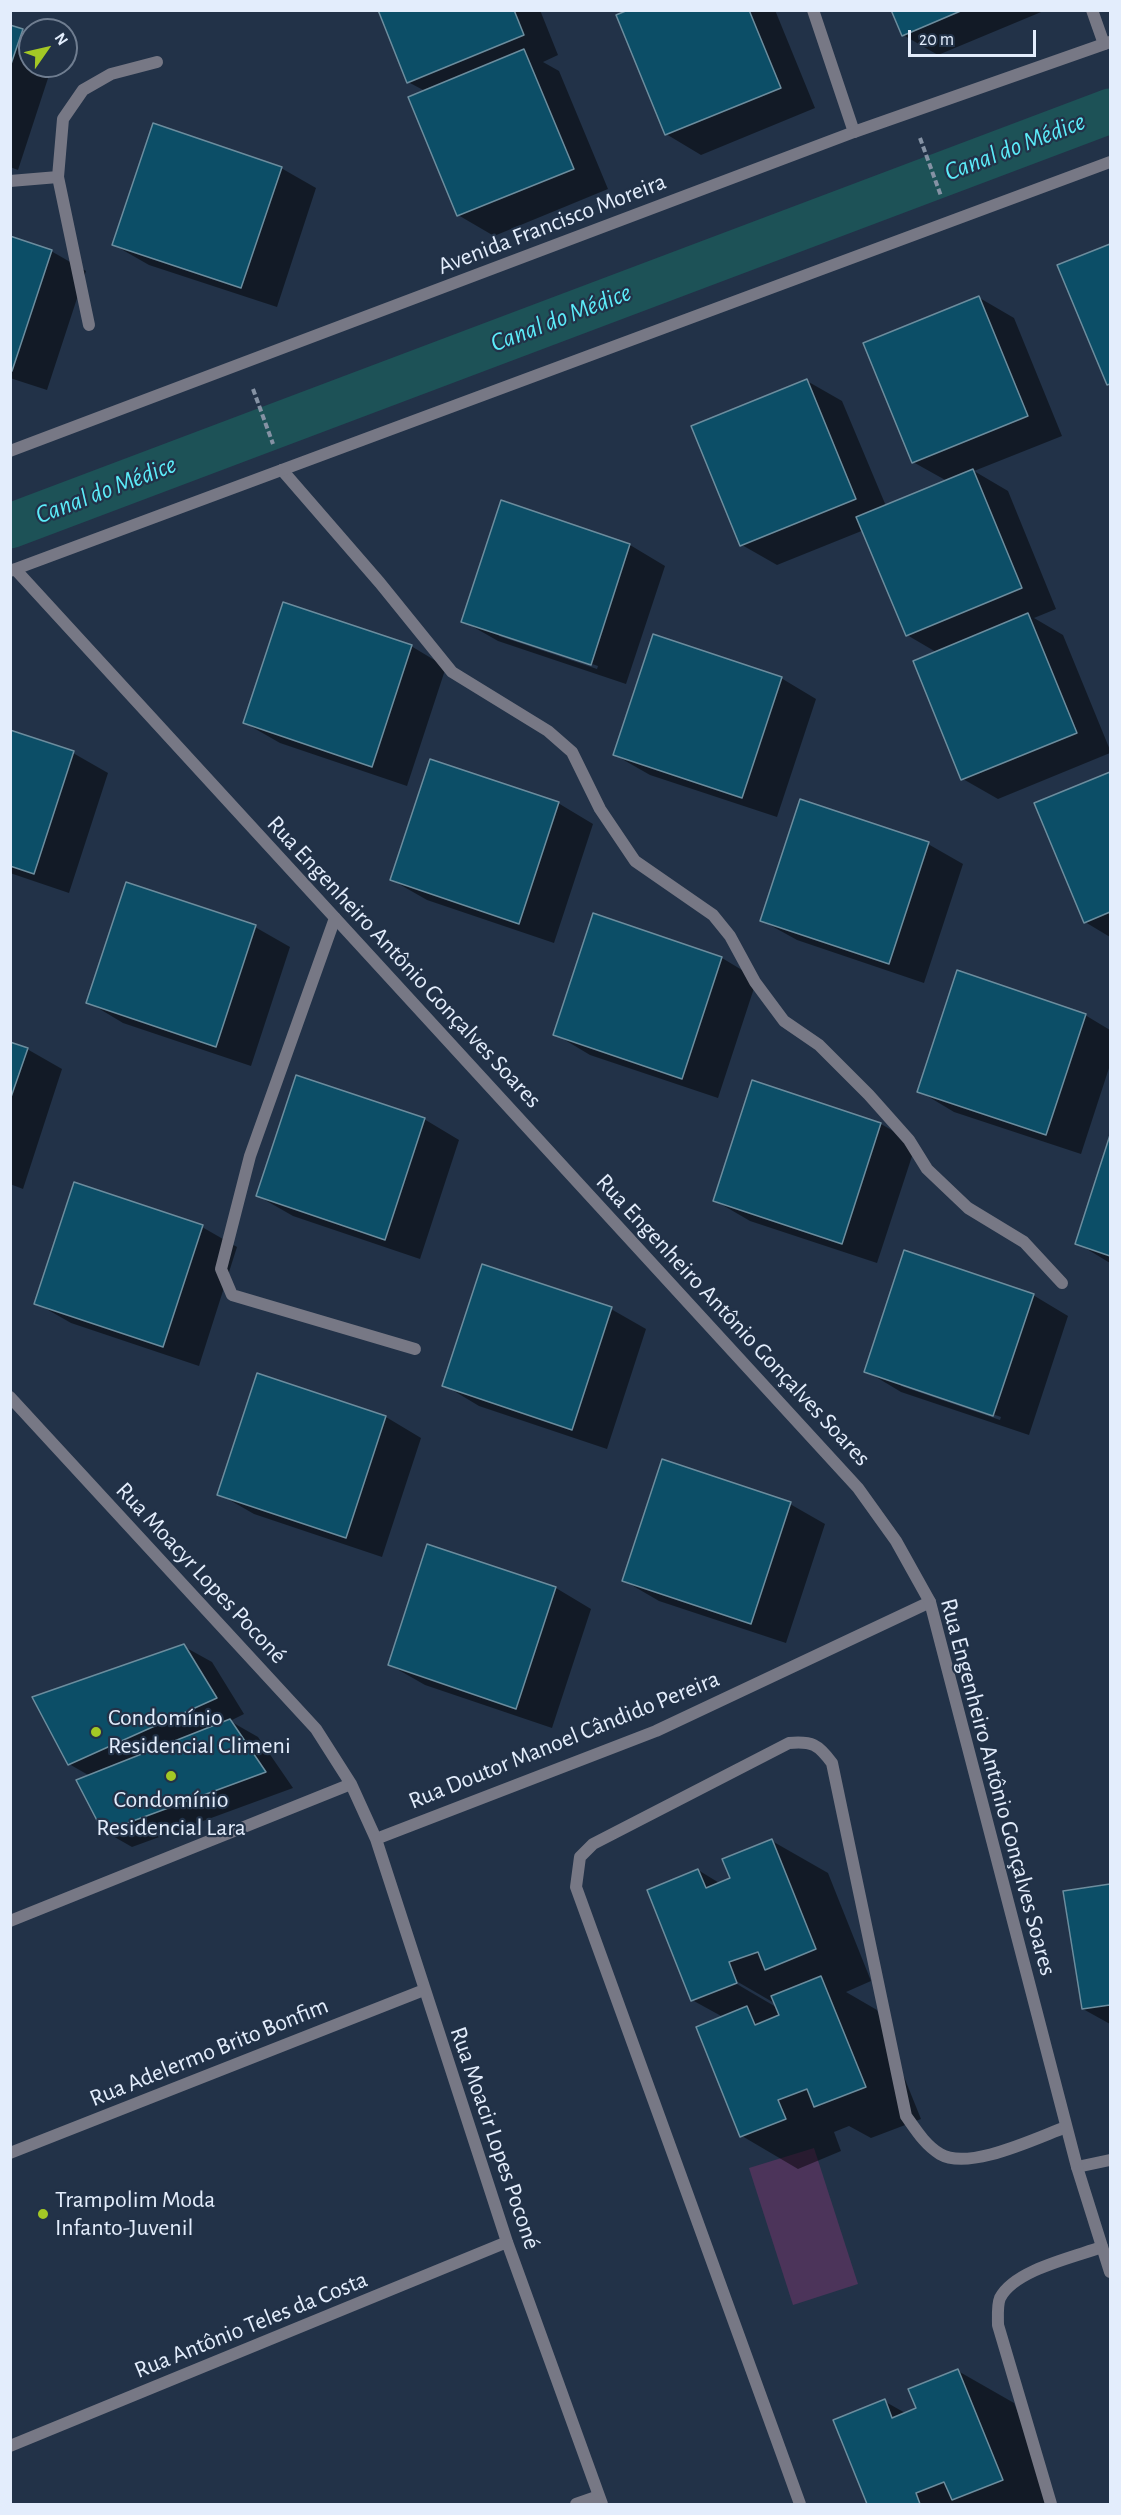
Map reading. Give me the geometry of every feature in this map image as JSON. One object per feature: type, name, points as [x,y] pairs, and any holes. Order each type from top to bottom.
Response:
[{"type":"street","points":[[813,10],[854,132]]},
{"type":"street","points":[[1092,10],[1107,43]]},
{"type":"street","name":"Avenida Francisco Moreira","points":[[10,451],[854,132],[1107,43]]},
{"type":"street","points":[[89,325],[57,177],[63,119],[83,90],[111,74],[157,62]]},
{"type":"street","points":[[13,570],[1110,162]]},
{"type":"street","points":[[10,181],[57,177]]},
{"type":"street","points":[[282,470],[380,583],[452,672],[548,731],[572,752],[600,809],[635,861],[713,915],[730,936],[755,982],[784,1021],[819,1045],[869,1095],[909,1140],[927,1169],[968,1208],[1024,1242],[1062,1283]]},
{"type":"street","name":"Rua Engenheiro Antônio Gonçalves Soares","points":[[13,570],[858,1488],[896,1541],[930,1602],[1066,2127],[1110,2272]]},
{"type":"street","points":[[335,918],[250,1156],[221,1269],[232,1295],[415,1349]]},
{"type":"street","name":"Rua Moacyr Lopes Poconé","points":[[10,1397],[316,1730],[351,1784]]},
{"type":"street","name":"Rua Doutor Manoel Cândido Pereira","points":[[376,1839],[656,1731],[930,1602]]},
{"type":"street","points":[[800,2505],[576,1887],[580,1857],[593,1845],[789,1743],[808,1741],[823,1750],[832,1763],[906,2116],[925,2143],[943,2156],[972,2160],[1066,2127]]},
{"type":"street","points":[[10,1921],[351,1784]]},
{"type":"street","name":"Rua Moacir Lopes Poconé","points":[[351,1784],[376,1839],[507,2242],[601,2500]]},
{"type":"street","name":"Rua Adelermo Brito Bonfim","points":[[10,2153],[424,1990]]},
{"type":"street","points":[[1077,2167],[1110,2160]]},
{"type":"street","name":"Rua Antônio Teles da Costa","points":[[10,2446],[507,2242]]},
{"type":"street","points":[[1052,2505],[998,2325],[999,2299],[1010,2285],[1027,2274],[1102,2247]]},
{"type":"street","points":[[576,2505],[601,2500]]},
{"type":"path","points":[[911,112],[950,222]]},
{"type":"path","points":[[249,377],[277,455]]},
{"type":"shaded area","points":[[814,2148],[858,2284],[793,2305],[749,2168]]},
{"type":"building","points":[[378,10],[514,10],[524,35],[407,83]]},
{"type":"building","points":[[628,10],[749,10],[781,88],[665,135],[616,15]]},
{"type":"building","points":[[891,10],[963,10],[902,36]]},
{"type":"building","points":[[10,25],[18,27],[18,44],[10,67]]},
{"type":"building","points":[[524,49],[574,169],[457,216],[408,97]]},
{"type":"building","points":[[153,123],[282,167],[241,288],[112,245]]},
{"type":"building","points":[[10,236],[52,250],[12,371],[10,371]]},
{"type":"building","points":[[1110,244],[1110,384],[1107,385],[1057,265]]},
{"type":"building","points":[[979,296],[1028,416],[912,463],[863,343]]},
{"type":"building","points":[[807,379],[856,499],[740,546],[691,426]]},
{"type":"building","points":[[973,469],[1022,588],[906,636],[856,517]]},
{"type":"building","points":[[501,500],[630,544],[591,665],[461,622]]},
{"type":"building","points":[[283,602],[412,645],[372,767],[243,723]]},
{"type":"building","points":[[1028,613],[1077,733],[961,780],[913,661]]},
{"type":"building","points":[[653,634],[782,677],[742,798],[613,755]]},
{"type":"building","points":[[10,730],[74,751],[34,874],[10,866]]},
{"type":"building","points":[[430,759],[559,802],[519,924],[390,880]]},
{"type":"building","points":[[1110,772],[1110,912],[1084,923],[1034,803]]},
{"type":"building","points":[[800,799],[929,842],[889,964],[760,921]]},
{"type":"building","points":[[126,882],[256,925],[216,1047],[86,1003]]},
{"type":"building","points":[[593,913],[722,957],[682,1079],[553,1035]]},
{"type":"building","points":[[957,970],[1086,1014],[1046,1135],[917,1092]]},
{"type":"building","points":[[10,1042],[28,1048],[10,1100]]},
{"type":"building","points":[[296,1075],[425,1118],[385,1240],[256,1196]]},
{"type":"building","points":[[752,1080],[881,1123],[842,1244],[713,1201]]},
{"type":"building","points":[[1110,1135],[1110,1256],[1075,1244]]},
{"type":"building","points":[[74,1182],[203,1225],[163,1347],[34,1304]]},
{"type":"building","points":[[904,1250],[1034,1294],[993,1416],[864,1372]]},
{"type":"building","points":[[482,1264],[612,1307],[572,1430],[442,1386]]},
{"type":"building","points":[[257,1373],[386,1416],[346,1538],[217,1495]]},
{"type":"building","points":[[662,1459],[791,1502],[751,1624],[622,1581]]},
{"type":"building","points":[[427,1544],[556,1587],[516,1709],[388,1665]]},
{"type":"building","name":"Condomínio Residencial Climeni","points":[[184,1644],[217,1698],[68,1765],[32,1697]]},
{"type":"building","name":"Condomínio Residencial Lara","points":[[230,1719],[266,1772],[103,1832],[76,1780]]},
{"type":"building","points":[[772,1839],[816,1949],[765,1970],[758,1952],[729,1962],[737,1983],[691,2001],[647,1890],[698,1869],[706,1888],[730,1878],[722,1859]]},
{"type":"building","points":[[1110,1884],[1110,2005],[1082,2009],[1063,1891]]},
{"type":"building","points":[[821,1976],[866,2087],[814,2107],[807,2089],[778,2100],[786,2119],[740,2137],[696,2027],[747,2006],[755,2025],[779,2015],[771,1996]]},
{"type":"building","points":[[958,2369],[1003,2480],[952,2500],[944,2482],[916,2493],[920,2504],[867,2504],[833,2420],[885,2399],[892,2418],[916,2408],[908,2389]]},
{"type":"waterway","name":"Canal do Médice","points":[[10,526],[1110,111]]},
{"type":"place","name":"Condomínio Residencial Climeni","points":[[96,1732]]},
{"type":"place","name":"Condomínio Residencial Lara","points":[[171,1776]]},
{"type":"place","name":"Trampolim Moda Infanto-Juvenil","points":[[43,2214]]}]
